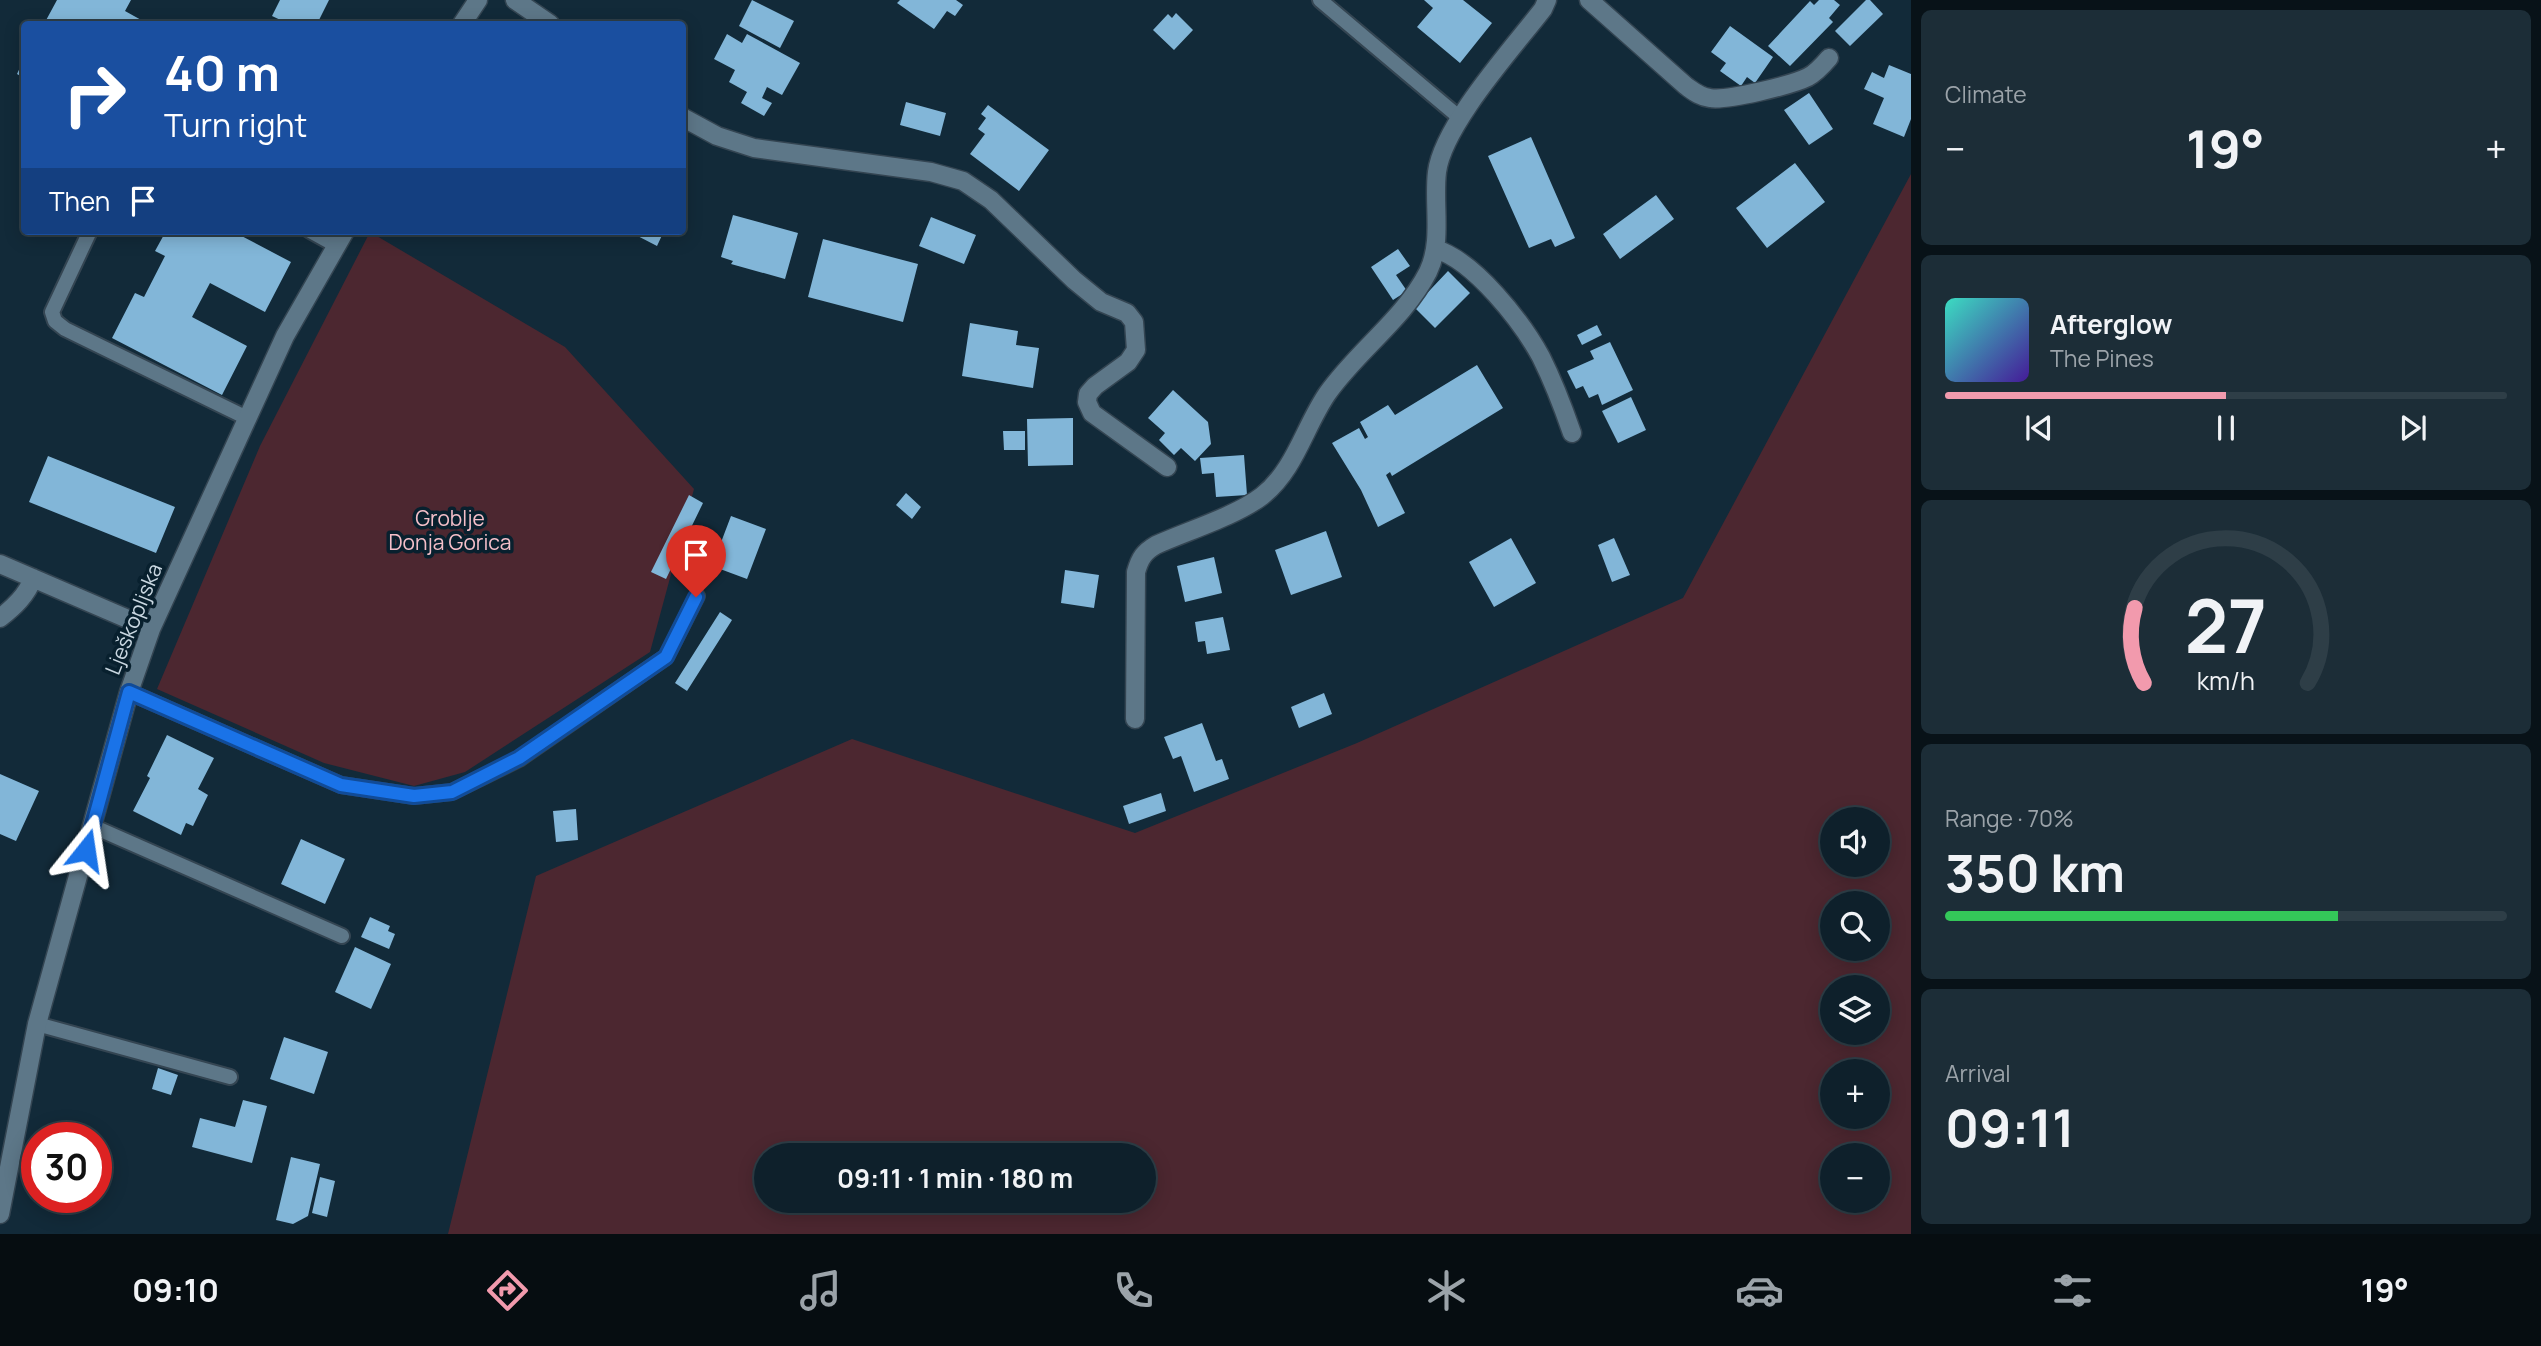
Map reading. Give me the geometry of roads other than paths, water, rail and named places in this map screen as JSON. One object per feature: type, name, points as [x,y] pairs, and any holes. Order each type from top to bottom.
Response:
[{"type":"street","points":[[464,21],[478,0]]},
{"type":"street","points":[[515,0],[546,21]]},
{"type":"street","points":[[1135,719],[1136,572],[1139,559],[1156,545],[1259,498],[1277,482],[1289,466],[1327,394],[1375,342],[1416,291],[1429,270],[1435,249],[1437,172],[1444,146],[1460,118],[1543,9],[1547,0]]},
{"type":"street","points":[[1589,0],[1686,86],[1695,93],[1712,99],[1724,99],[1794,82],[1809,76],[1829,58]]},
{"type":"street","points":[[686,119],[717,136],[754,148],[930,172],[963,181],[991,200],[1074,280],[1101,302],[1127,313],[1134,322],[1136,350],[1128,362],[1095,386],[1088,394],[1087,402],[1092,413],[1167,467]]},
{"type":"street","name":"Lješkopljska","points":[[0,1214],[37,1024],[129,692],[150,629],[285,336],[341,238]]},
{"type":"street","points":[[1435,249],[1454,258],[1485,284],[1516,321],[1540,355],[1572,433]]},
{"type":"street","points":[[0,564],[150,629]]},
{"type":"street","points":[[0,618],[25,594],[33,578]]},
{"type":"lane","points":[[1321,0],[1460,118]]},
{"type":"lane","points":[[88,235],[52,312],[55,321],[65,329],[247,418]]},
{"type":"lane","points":[[129,692],[341,785],[414,796],[452,792],[519,758],[666,657],[696,597]]},
{"type":"lane","points":[[92,826],[342,936]]},
{"type":"lane","points":[[37,1024],[230,1077]]},
{"type":"park label","name":"Groblje Donja Gorica","points":[[450,531]]}]
